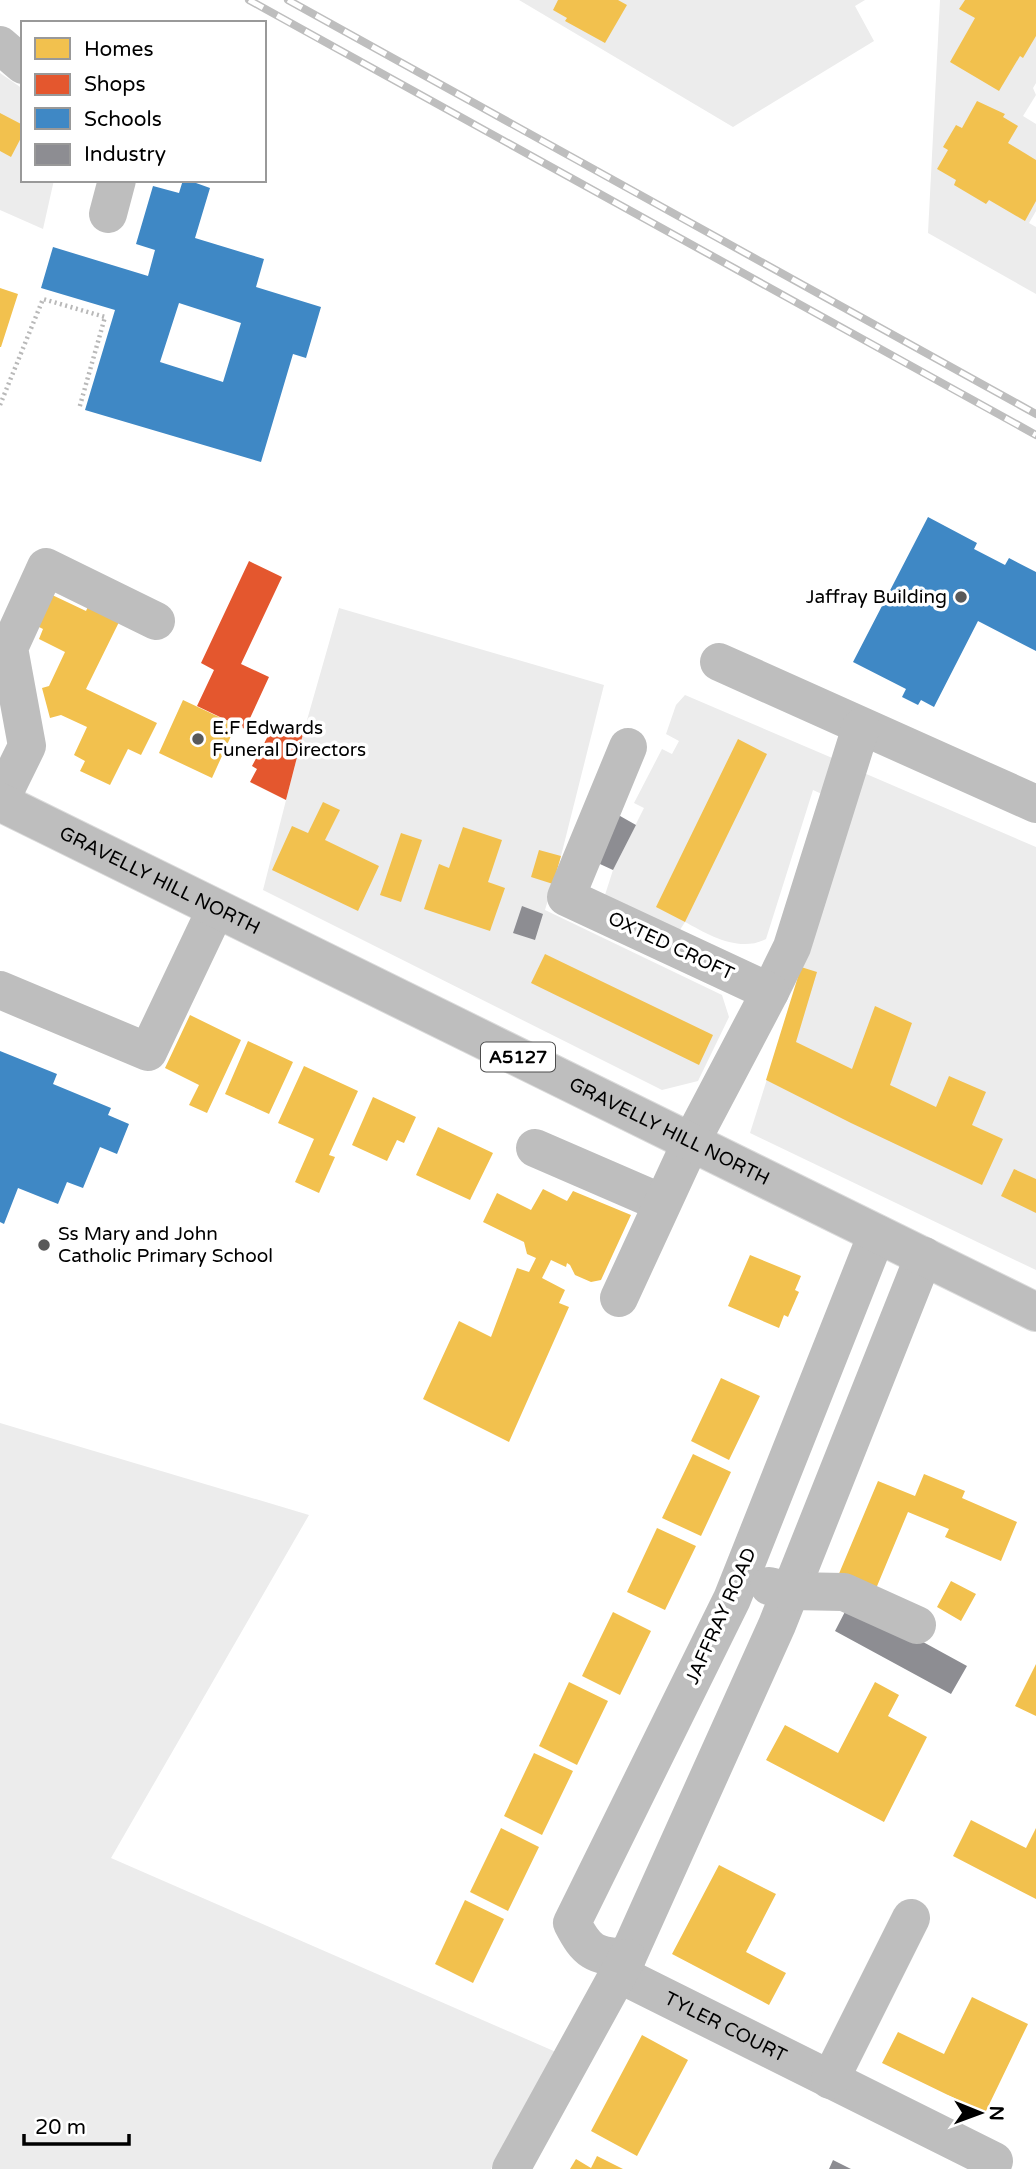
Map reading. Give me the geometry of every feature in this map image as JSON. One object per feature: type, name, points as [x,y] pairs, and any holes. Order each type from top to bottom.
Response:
[{"type":"street","points":[[0,45],[21,63]]},
{"type":"street","points":[[0,801],[27,746],[9,648],[46,567],[156,621]]},
{"type":"street","points":[[719,662],[1036,804]]},
{"type":"street","points":[[619,1298],[691,1142],[792,947],[861,727]]},
{"type":"street","name":"OXTED CROFT","points":[[628,747],[566,897],[770,992]]},
{"type":"street","name":"GRAVELLY HILL NORTH","points":[[0,801],[1036,1312]]},
{"type":"street","points":[[0,990],[148,1052],[216,908]]},
{"type":"street","points":[[535,1148],[662,1203]]},
{"type":"street","name":"JAFFRAY ROAD","points":[[623,1966],[583,1945],[572,1923],[732,1599],[877,1234]]},
{"type":"street","points":[[511,2169],[623,1966],[791,1591],[924,1256]]},
{"type":"street","points":[[740,1578],[791,1591],[844,1592],[917,1625]]},
{"type":"street","points":[[830,2080],[911,1918]]},
{"type":"street","name":"TYLER COURT","points":[[623,1966],[830,2080],[994,2161]]},
{"type":"path","points":[[0,405],[43,299],[105,317],[79,409]]},
{"type":"shaded area","points":[[519,0],[865,0],[855,6],[874,41],[733,127]]},
{"type":"shaded area","points":[[940,0],[1036,0],[1036,83],[1033,88],[1036,95],[1023,116],[1036,124],[1036,211],[1029,223],[1036,227],[1036,294],[928,233]]},
{"type":"shaded area","points":[[0,73],[21,88],[21,182],[54,182],[43,229],[0,210]]},
{"type":"shaded area","points":[[339,608],[604,685],[545,910],[722,995],[729,1017],[698,1081],[662,1090],[263,890]]},
{"type":"shaded area","points":[[685,695],[837,760],[826,796],[813,790],[766,939],[756,943],[724,941],[685,922],[678,933],[604,898],[613,870],[644,808],[634,803],[662,749],[672,754],[679,741],[666,734],[676,705]]},
{"type":"shaded area","points":[[864,773],[1036,847],[1036,1270],[750,1133]]},
{"type":"shaded area","points":[[0,1423],[309,1515],[111,1858],[556,2052],[491,2169],[0,2169]]},
{"type":"building: Homes","points":[[558,0],[618,0],[627,5],[605,43],[565,21],[567,18],[553,10]]},
{"type":"building: Homes","points":[[965,0],[1036,0],[1036,36],[1023,58],[1020,56],[999,91],[950,62],[975,18],[959,9]]},
{"type":"building: Homes","points":[[977,101],[1005,114],[1003,117],[1018,126],[1008,143],[1036,160],[1036,201],[1025,221],[989,200],[986,204],[954,185],[956,180],[937,169],[948,150],[943,147],[956,125],[962,128]]},
{"type":"building: Homes","points":[[0,113],[21,124],[21,138],[11,157],[0,151]]},
{"type":"building: Homes","points":[[0,288],[18,294],[1,347],[0,347]]},
{"type":"building: Homes","points":[[48,593],[86,611],[90,602],[121,618],[86,689],[157,723],[141,755],[128,749],[110,785],[80,771],[85,761],[74,755],[87,727],[61,715],[50,718],[42,688],[49,686],[65,652],[39,639],[43,629],[33,624]]},
{"type":"building: Homes","name":"E.F Edwards Funeral Directors","points":[[183,700],[236,725],[212,778],[159,753]]},
{"type":"building: Homes","points":[[738,739],[767,754],[685,922],[656,907]]},
{"type":"building: Homes","points":[[323,802],[340,810],[325,840],[379,866],[358,911],[272,870],[292,826],[308,833]]},
{"type":"building: Homes","points":[[463,827],[502,840],[488,882],[505,888],[490,931],[424,909],[439,864],[449,868]]},
{"type":"building: Homes","points":[[401,833],[422,840],[401,902],[380,895]]},
{"type":"building: Homes","points":[[539,850],[561,856],[553,884],[531,877]]},
{"type":"building: Homes","points":[[545,954],[713,1035],[699,1065],[531,983]]},
{"type":"building: Homes","points":[[801,967],[817,972],[796,1042],[852,1069],[875,1006],[912,1023],[890,1085],[936,1107],[949,1076],[986,1092],[972,1125],[1003,1139],[982,1185],[766,1080]]},
{"type":"building: Homes","points":[[190,1015],[241,1040],[207,1113],[189,1105],[199,1085],[165,1068]]},
{"type":"building: Homes","points":[[248,1041],[293,1062],[269,1114],[225,1094]]},
{"type":"building: Homes","points":[[304,1066],[358,1091],[329,1155],[335,1157],[319,1193],[295,1182],[314,1139],[278,1123]]},
{"type":"building: Homes","points":[[373,1097],[416,1117],[404,1143],[397,1140],[387,1161],[352,1145]]},
{"type":"building: Homes","points":[[438,1127],[493,1153],[470,1200],[416,1175]]},
{"type":"building: Homes","points":[[1014,1169],[1036,1179],[1036,1213],[1001,1196]]},
{"type":"building: Homes","points":[[543,1189],[567,1201],[573,1191],[631,1215],[601,1280],[591,1282],[575,1275],[567,1263],[566,1267],[551,1260],[542,1278],[565,1290],[559,1303],[569,1307],[509,1442],[423,1399],[459,1321],[491,1337],[517,1268],[529,1272],[536,1258],[527,1254],[524,1242],[483,1222],[497,1193],[531,1210]]},
{"type":"building: Homes","points":[[750,1255],[801,1276],[795,1290],[799,1292],[788,1317],[784,1315],[779,1328],[728,1306]]},
{"type":"building: Homes","points":[[721,1378],[760,1396],[729,1460],[691,1441]]},
{"type":"building: Homes","points":[[693,1454],[731,1472],[701,1536],[662,1518]]},
{"type":"building: Homes","points":[[924,1474],[965,1491],[962,1498],[1017,1522],[1001,1561],[945,1537],[949,1529],[908,1512],[875,1591],[838,1576],[878,1481],[915,1496]]},
{"type":"building: Homes","points":[[657,1528],[696,1546],[665,1610],[627,1592]]},
{"type":"building: Homes","points":[[951,1581],[976,1594],[961,1621],[937,1607]]},
{"type":"building: Homes","points":[[613,1612],[651,1631],[620,1695],[582,1676]]},
{"type":"building: Homes","points":[[1036,1664],[1036,1716],[1015,1706]]},
{"type":"building: Homes","points":[[569,1682],[608,1701],[577,1765],[539,1746]]},
{"type":"building: Homes","points":[[875,1682],[899,1695],[888,1716],[927,1737],[884,1822],[766,1760],[785,1725],[838,1753]]},
{"type":"building: Homes","points":[[534,1753],[573,1771],[542,1835],[504,1816]]},
{"type":"building: Homes","points":[[971,1820],[1026,1848],[1036,1828],[1036,1899],[953,1856]]},
{"type":"building: Homes","points":[[501,1828],[539,1847],[508,1911],[470,1892]]},
{"type":"building: Homes","points":[[719,1865],[776,1894],[746,1952],[786,1973],[769,2005],[672,1954]]},
{"type":"building: Homes","points":[[465,1900],[504,1919],[473,1983],[435,1964]]},
{"type":"building: Homes","points":[[972,1997],[1028,2024],[985,2113],[882,2063],[898,2032],[944,2054]]},
{"type":"building: Homes","points":[[642,2035],[688,2060],[637,2156],[591,2131]]},
{"type":"building: Homes","points":[[597,2156],[623,2169],[570,2169],[576,2159],[591,2168]]},
{"type":"building: Shops","points":[[249,561],[282,577],[241,664],[269,677],[245,729],[197,706],[214,670],[201,663]]},
{"type":"building: Shops","points":[[276,721],[303,734],[286,800],[250,782],[257,769],[252,766]]},
{"type":"building: Schools","points":[[182,182],[196,182],[210,188],[195,238],[264,259],[256,287],[321,307],[306,358],[293,354],[261,462],[85,410],[115,310],[41,288],[53,247],[148,276],[155,250],[136,244],[153,186],[179,193]],"holes":[[[179,303],[241,323],[223,382],[160,362]]]},
{"type":"building: Schools","name":"Jaffray Building","points":[[928,517],[977,543],[974,549],[1005,565],[1009,558],[1036,572],[1036,651],[978,621],[934,707],[921,700],[918,705],[902,697],[906,689],[853,662]]},
{"type":"building: Schools","points":[[0,1051],[57,1074],[53,1084],[111,1108],[108,1115],[129,1124],[117,1154],[100,1147],[83,1188],[67,1182],[58,1204],[18,1188],[4,1224],[0,1222]]},
{"type":"building: Industry","points":[[613,812],[636,825],[613,870],[589,859]]},
{"type":"building: Industry","points":[[522,906],[543,914],[535,940],[513,933]]},
{"type":"building: Industry","points":[[850,1602],[967,1666],[951,1694],[835,1631]]},
{"type":"building: Industry","points":[[833,2160],[851,2169],[829,2169]]},
{"type":"railway","points":[[249,0],[1036,435]]},
{"type":"railway","points":[[288,0],[1036,414]]},
{"type":"place","name":"Jaffray Building","points":[[961,597]]},
{"type":"place","name":"E.F Edwards Funeral Directors","points":[[198,739]]},
{"type":"place","name":"Ss Mary and John Catholic Primary School","points":[[44,1245]]}]
